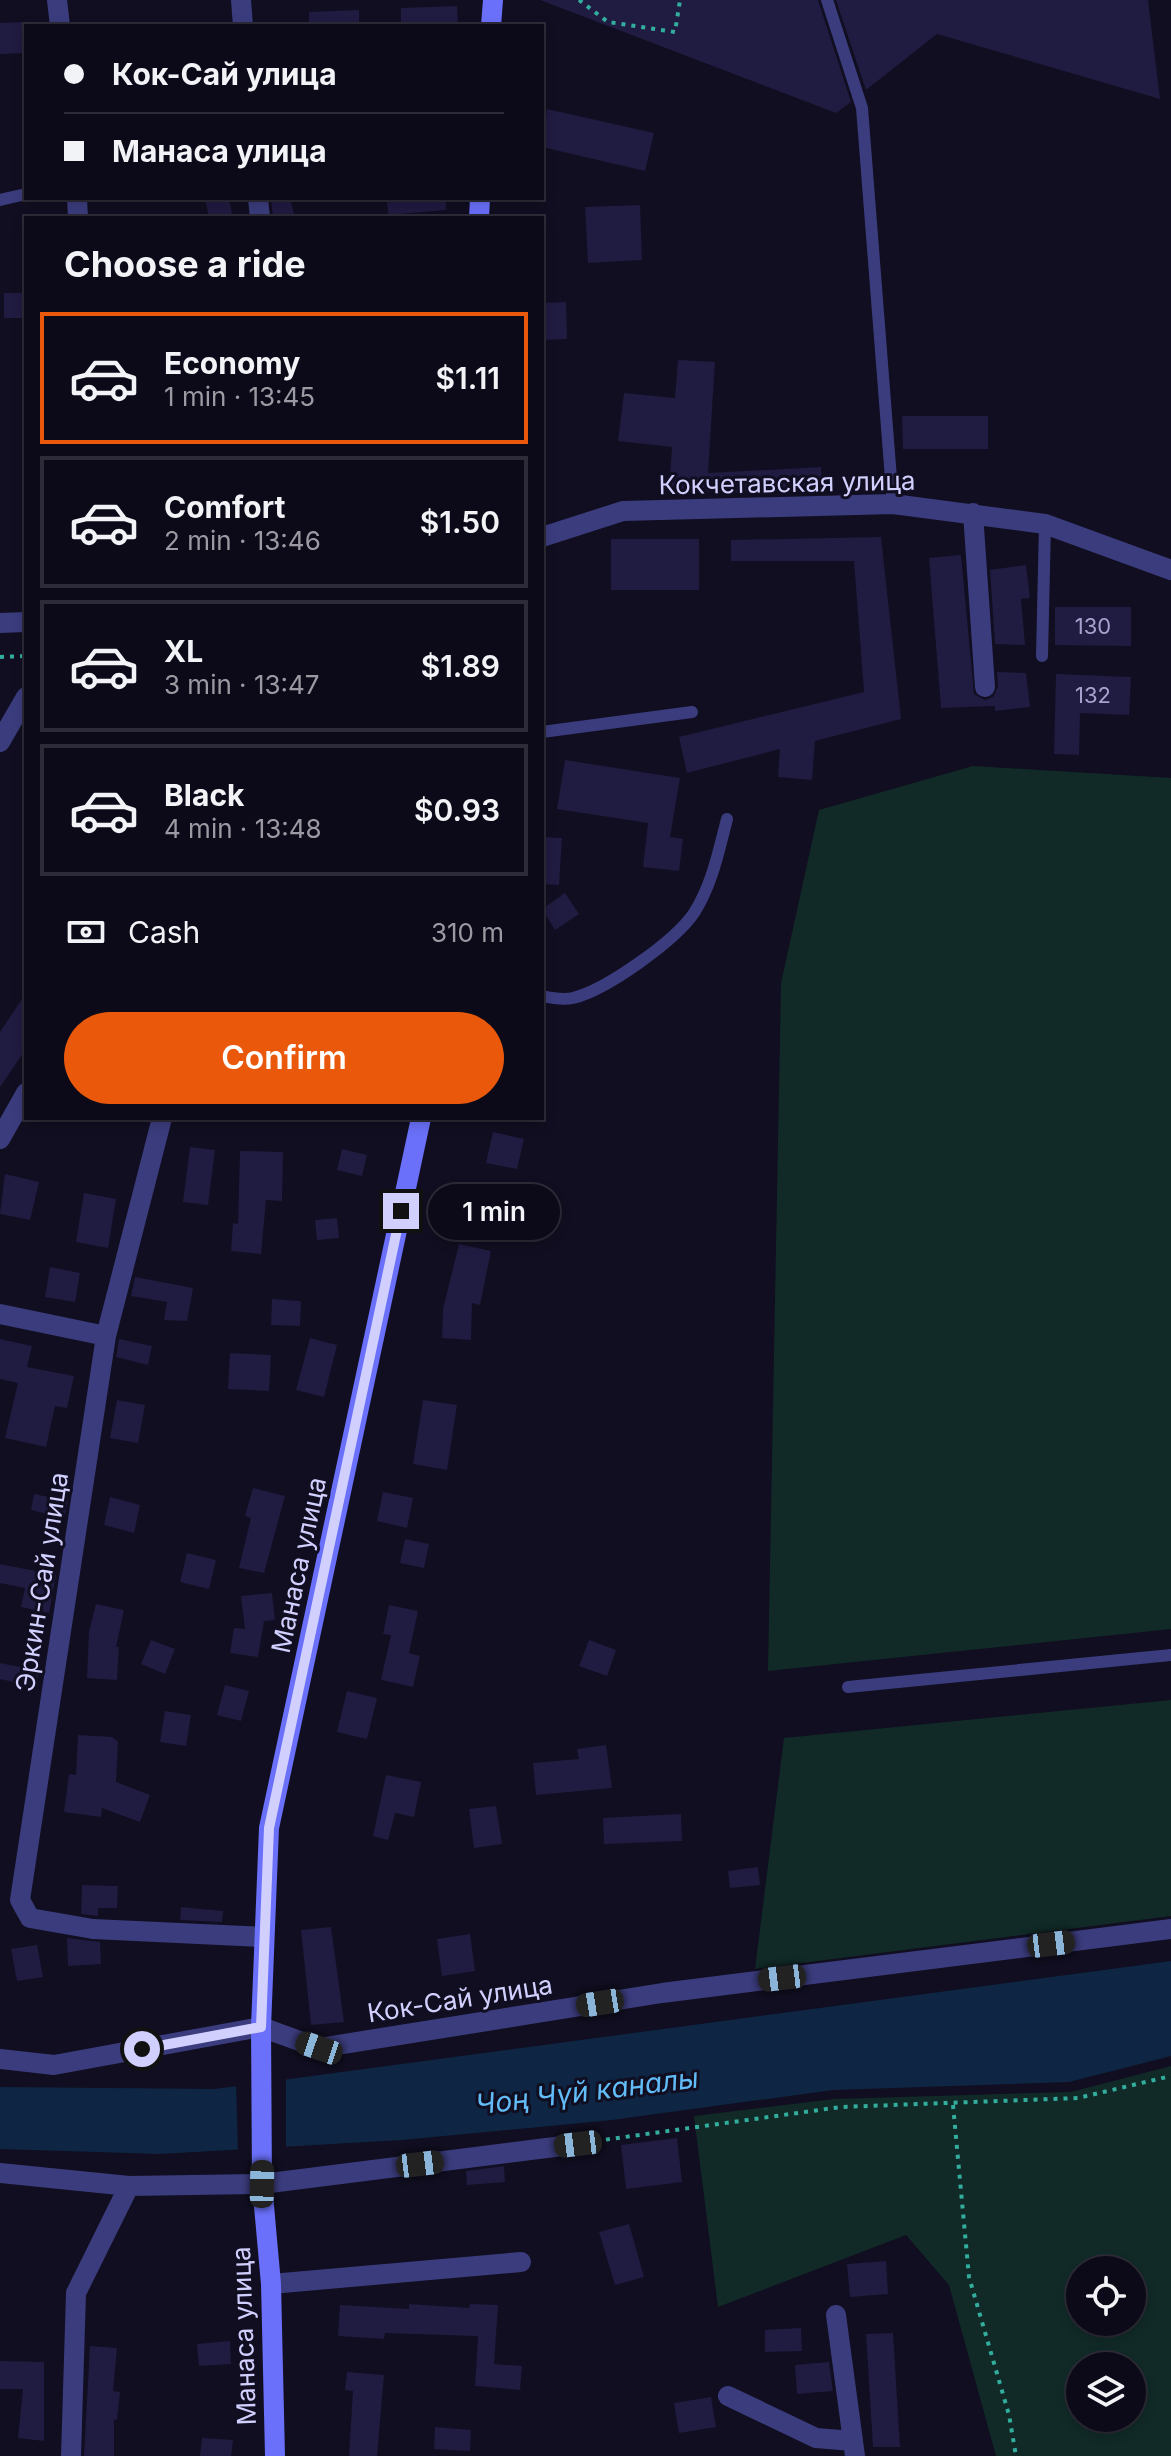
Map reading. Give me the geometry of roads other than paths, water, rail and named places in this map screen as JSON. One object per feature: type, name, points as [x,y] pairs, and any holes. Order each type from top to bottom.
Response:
[{"type":"street","points":[[57,0],[60,24]]},
{"type":"street","points":[[241,0],[243,24]]},
{"type":"street","points":[[491,24],[493,0]]},
{"type":"street","name":"Кокчетавская улица","points":[[544,536],[623,511],[893,504],[1045,524],[1171,570]]},
{"type":"street","points":[[973,513],[985,687]]},
{"type":"street","points":[[0,623],[24,622]]},
{"type":"street","points":[[0,742],[24,700]]},
{"type":"street","points":[[0,1139],[24,1097]]},
{"type":"street","name":"Эркин-Сай улица","points":[[161,1120],[106,1336],[20,1900],[30,1918],[93,1929],[264,1937]]},
{"type":"street","name":"Манаса улица","points":[[275,2456],[261,2060],[269,1828],[421,1120]]},
{"type":"street","points":[[0,1314],[106,1336]]},
{"type":"street","name":"Кок-Сай улица","points":[[261,2027],[319,2048],[662,1993],[1171,1929]]},
{"type":"street","points":[[0,2059],[54,2065],[261,2027]]},
{"type":"street","points":[[0,2173],[129,2186],[578,2144]]},
{"type":"street","points":[[71,2456],[76,2293],[129,2186]]},
{"type":"street","points":[[271,2284],[521,2262]]},
{"type":"street","points":[[728,2396],[816,2438],[854,2449],[836,2315]]},
{"type":"lane","points":[[827,0],[862,108],[893,504]]},
{"type":"lane","points":[[0,200],[24,194]]},
{"type":"lane","points":[[1042,656],[1045,524]]},
{"type":"lane","points":[[544,732],[692,712]]},
{"type":"lane","points":[[544,996],[572,998],[604,984],[645,959],[693,914],[715,864],[727,819]]},
{"type":"lane","points":[[848,1687],[1171,1655]]},
{"type":"water","name":"Чоң Чүй каналы","points":[[1171,1961],[1171,2056],[1069,2082],[833,2090],[612,2120],[402,2140],[160,2154],[0,2149],[0,2087],[215,2089]]}]
